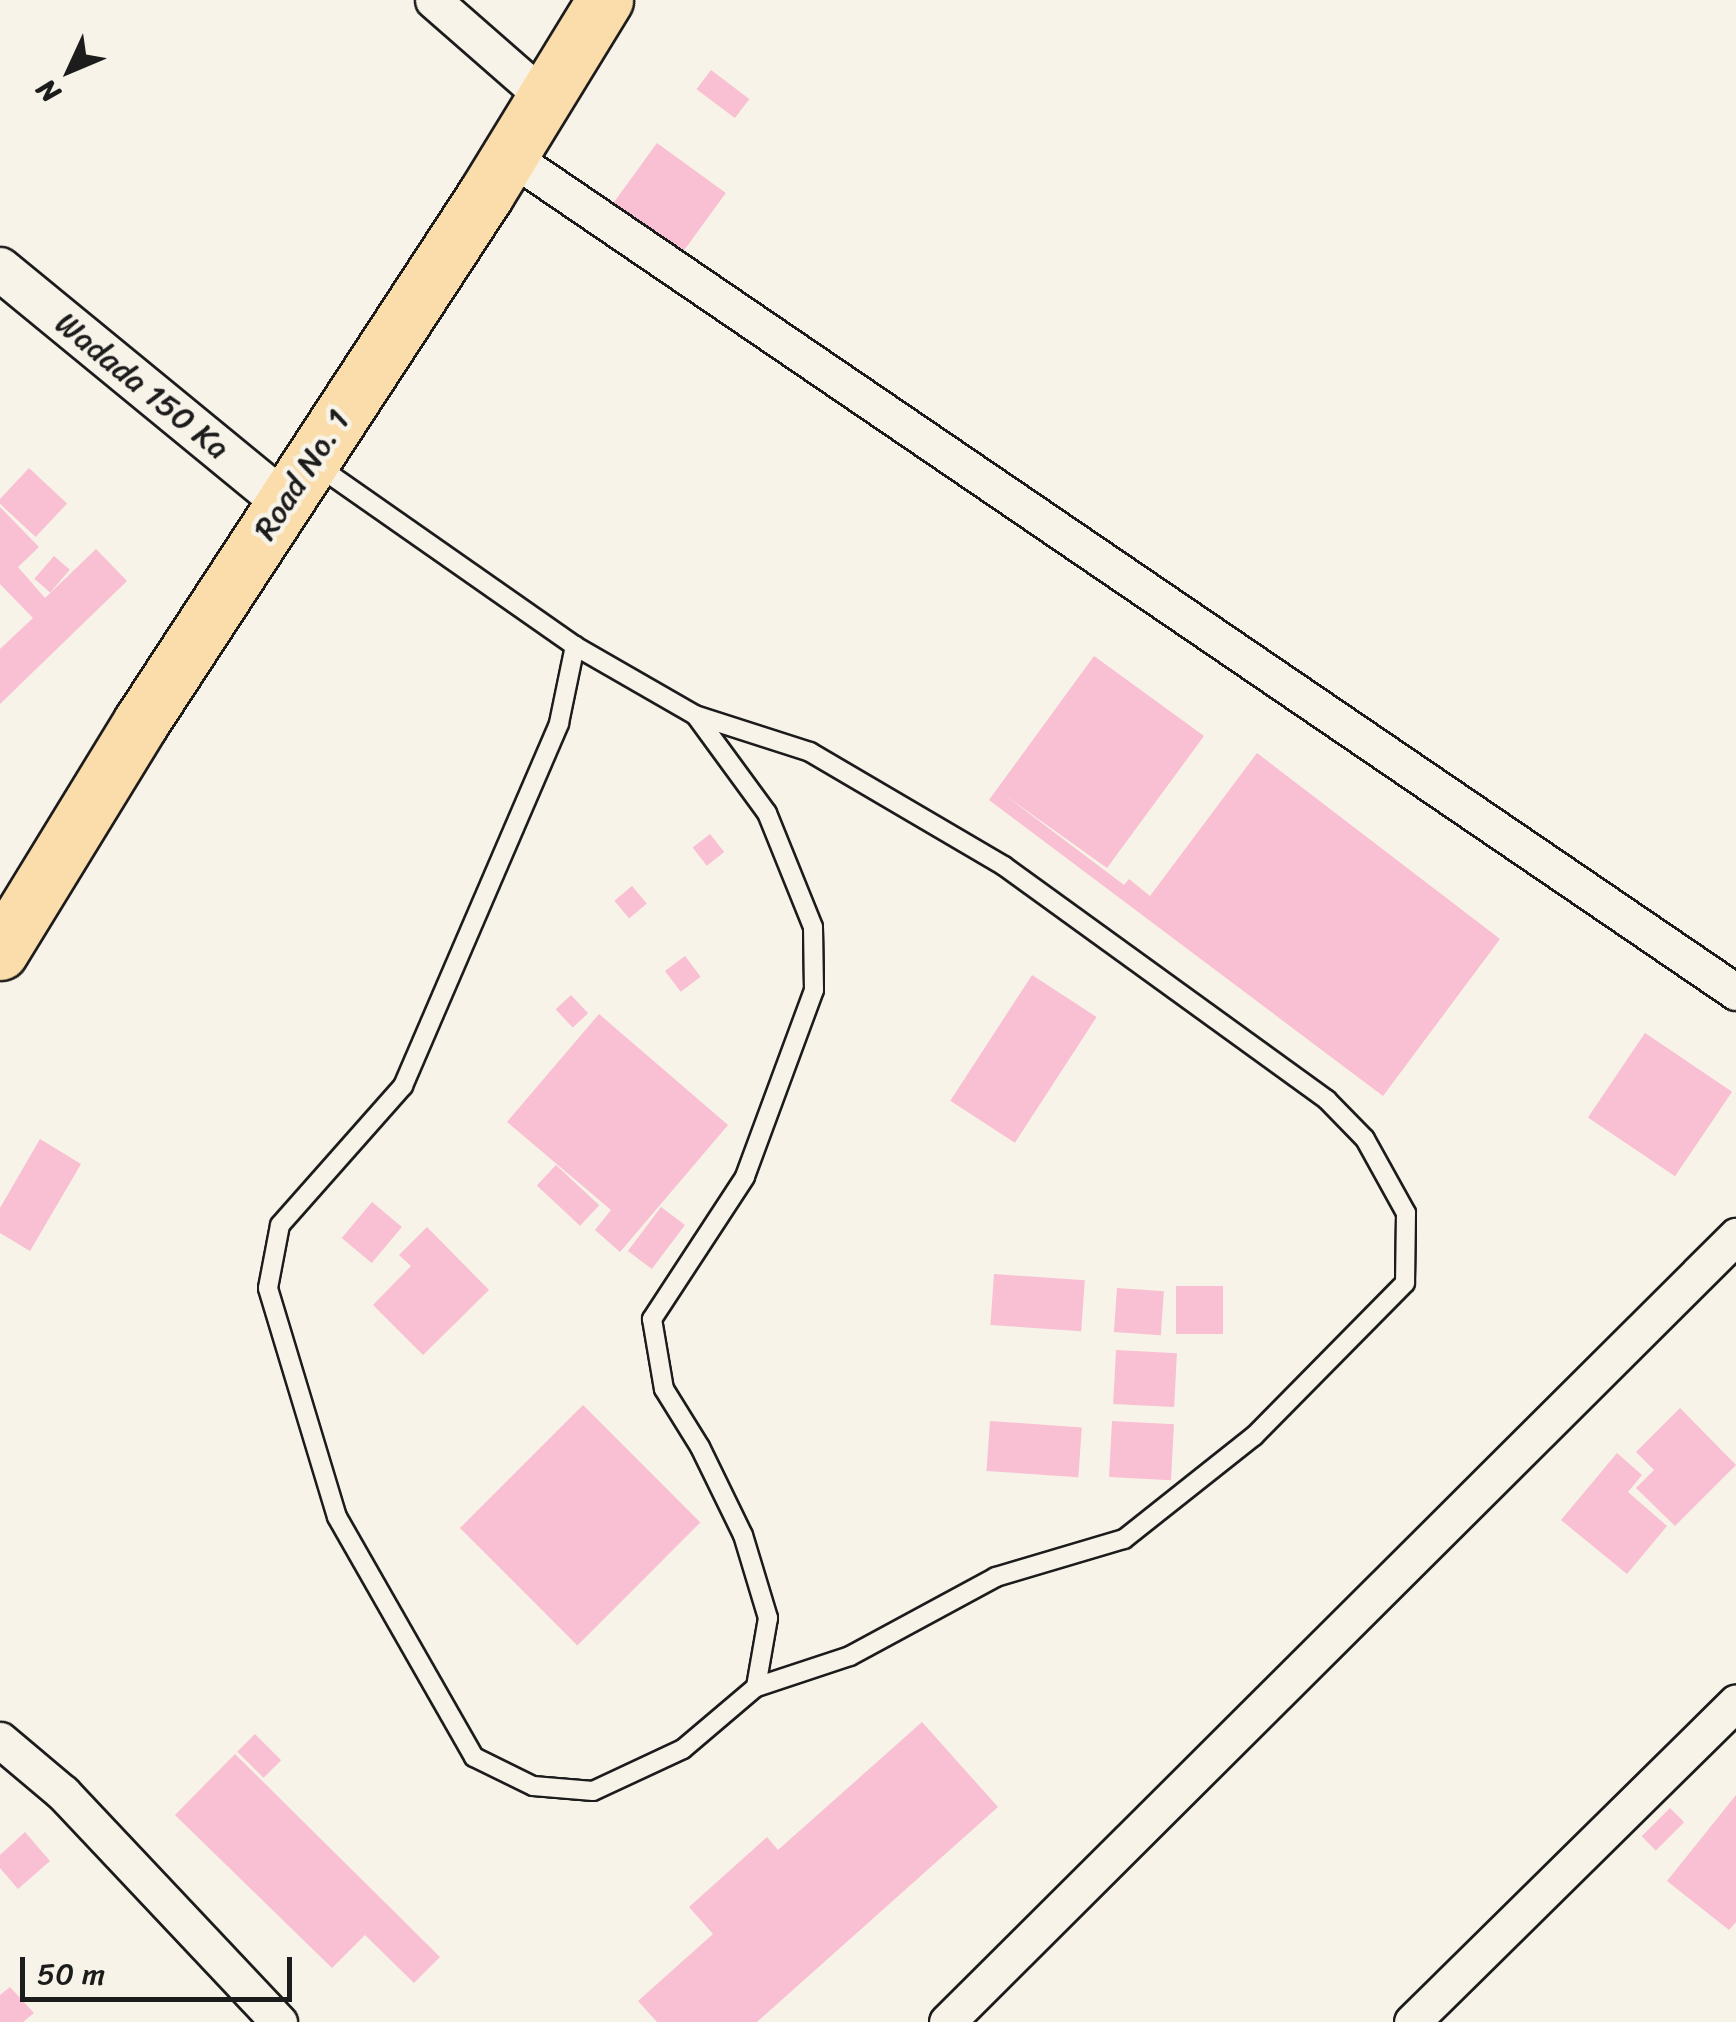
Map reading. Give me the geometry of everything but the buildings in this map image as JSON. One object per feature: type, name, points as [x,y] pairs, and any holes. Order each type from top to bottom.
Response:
[{"type":"highway","name":"Road No. 1","points":[[0,952],[140,722],[510,156],[605,0]]},
{"type":"street","points":[[433,0],[546,99]]},
{"type":"street","points":[[510,156],[1736,992]]},
{"type":"street","name":"Wadada 150 Ka","points":[[0,269],[297,481]]},
{"type":"street","points":[[947,2022],[1736,1236]]},
{"type":"street","points":[[1412,2022],[1736,1703]]},
{"type":"street","points":[[0,1740],[63,1793],[279,2022]]},
{"type":"lane","points":[[297,481],[695,715],[810,752],[1004,866],[1328,1100],[1365,1139],[1406,1213],[1405,1283],[1254,1436],[1124,1539],[996,1577],[850,1656],[756,1688],[682,1749],[593,1791],[533,1786],[474,1757],[337,1517],[268,1288],[280,1225],[403,1086],[559,724],[575,646]]},
{"type":"lane","points":[[695,715],[767,813],[813,927],[814,990],[745,1177],[652,1319],[664,1388],[700,1447],[743,1535],[768,1618],[756,1688]]}]
